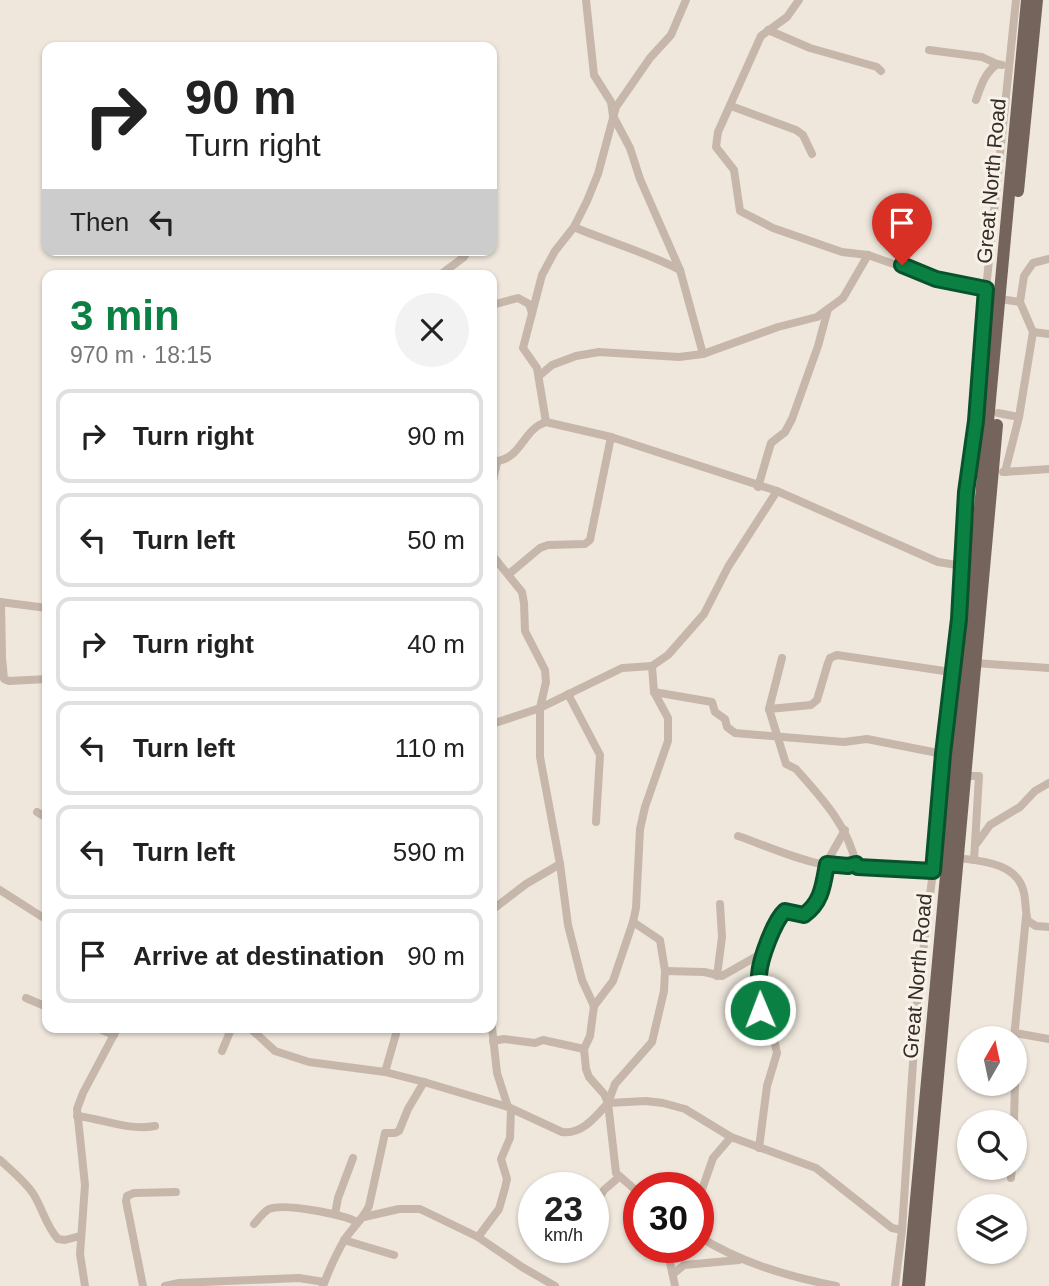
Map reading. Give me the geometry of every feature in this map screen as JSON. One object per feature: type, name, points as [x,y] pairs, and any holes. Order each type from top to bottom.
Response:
[{"type":"main road","name":"Great North Road","points":[[908,1286],[940,872],[1027,0]]},
{"type":"main road","name":"Great North Road","points":[[919,1286],[975,663],[999,472],[998,413],[1014,301],[1037,0]]},
{"type":"street","points":[[586,0],[594,75],[611,103],[613,116],[630,148],[640,179],[680,270],[703,354]]},
{"type":"street","points":[[546,422],[537,368],[523,348],[544,270],[574,227],[598,174],[613,116],[627,89],[671,35],[687,0]]},
{"type":"street","points":[[799,0],[787,18],[761,36],[718,132],[716,148],[734,170],[740,211],[773,228],[842,252],[868,255],[936,279],[986,289]]},
{"type":"street","points":[[895,1286],[902,1230],[917,1002],[940,872],[943,754],[963,565],[966,492],[976,421],[986,289],[1016,0]]},
{"type":"street","points":[[768,30],[810,48],[877,67],[881,71]]},
{"type":"street","points":[[929,50],[982,57],[1008,66]]},
{"type":"street","points":[[976,100],[984,78],[997,64]]},
{"type":"street","points":[[731,106],[796,130],[803,135],[812,154]]},
{"type":"street","points":[[574,227],[616,245],[642,252],[680,270]]},
{"type":"street","points":[[539,376],[552,365],[576,356],[599,352],[679,358],[703,354],[778,327],[817,317],[843,298],[868,255]]},
{"type":"street","points":[[447,270],[465,256]]},
{"type":"street","points":[[1049,259],[1033,263],[1014,301],[1033,332],[1019,417],[999,472],[1049,469]]},
{"type":"street","points":[[497,304],[518,298],[529,304],[532,313]]},
{"type":"street","points":[[758,487],[771,443],[785,432],[792,419],[828,309]]},
{"type":"street","points":[[1033,332],[1049,334]]},
{"type":"street","points":[[998,413],[1019,417]]},
{"type":"street","points":[[497,461],[509,458],[520,448],[532,430],[546,422],[611,437],[777,491],[937,562],[963,565]]},
{"type":"street","points":[[509,574],[540,548],[548,545],[585,544],[590,540],[611,437]]},
{"type":"street","points":[[497,722],[540,708],[622,668],[652,666],[668,654],[704,614],[727,567],[777,491]]},
{"type":"street","points":[[497,561],[522,592],[525,631],[545,670],[546,682],[540,708],[540,757],[560,864],[569,932],[582,981],[594,1006]]},
{"type":"street","points":[[42,607],[1,602],[5,679],[42,679]]},
{"type":"street","points":[[769,709],[811,705],[817,700],[830,658],[837,655],[951,673]]},
{"type":"street","points":[[782,658],[769,709],[786,764],[796,769],[845,830],[858,867],[940,872]]},
{"type":"street","points":[[975,663],[1049,668]]},
{"type":"street","points":[[623,1180],[614,1168],[608,1103],[589,1077],[584,1049],[590,1036],[594,1006],[613,981],[633,922],[640,829],[668,741],[668,718],[654,692],[652,666]]},
{"type":"street","points":[[654,692],[710,701],[715,712],[725,719],[727,727],[735,733],[844,742],[867,739],[943,754]]},
{"type":"street","points":[[568,694],[600,755],[596,822]]},
{"type":"street","points":[[964,776],[979,776],[974,860]]},
{"type":"street","points":[[976,844],[990,825],[1020,807],[1035,791],[1049,783]]},
{"type":"street","points":[[37,812],[42,815]]},
{"type":"street","points":[[759,1148],[769,1076],[777,1056],[772,1030],[760,1013],[762,994],[759,977],[766,951],[783,912],[804,915],[814,906],[821,895],[827,864],[845,830]]},
{"type":"street","points":[[738,835],[808,862],[848,866],[856,864]]},
{"type":"street","points":[[958,858],[994,863],[1021,884],[1026,917],[1015,1026]]},
{"type":"street","points":[[497,906],[526,884],[560,864]]},
{"type":"street","points":[[0,890],[42,916]]},
{"type":"street","points":[[717,975],[722,937],[720,904]]},
{"type":"street","points":[[1026,917],[1031,924],[1049,927]]},
{"type":"street","points":[[256,1033],[275,1051],[309,1062],[385,1072],[424,1082],[510,1108],[551,1128],[569,1133],[590,1122],[608,1103],[615,1084],[652,1042],[664,991],[665,971],[659,938],[633,922]]},
{"type":"street","points":[[665,971],[726,975],[766,951]]},
{"type":"street","points":[[26,998],[42,1005]]},
{"type":"street","points":[[85,1286],[80,1236],[85,1185],[77,1116],[78,1102],[115,1033]]},
{"type":"street","points":[[222,1051],[230,1033]]},
{"type":"street","points":[[385,1072],[396,1033]]},
{"type":"street","points":[[478,1237],[499,1209],[507,1179],[501,1159],[510,1138],[510,1108],[497,1073],[492,1033]]},
{"type":"street","points":[[1027,1036],[1049,1039]]},
{"type":"street","points":[[493,1041],[504,1039],[535,1043],[543,1040],[584,1049]]},
{"type":"street","points":[[165,1286],[179,1283],[299,1278],[324,1284],[345,1240],[369,1206],[385,1133],[399,1131],[424,1082]]},
{"type":"street","points":[[608,1103],[646,1101],[685,1109],[731,1137],[816,1168],[892,1228],[902,1230]]},
{"type":"street","points":[[77,1116],[118,1125],[144,1128],[155,1126]]},
{"type":"street","points":[[708,1172],[713,1158],[728,1144],[731,1137]]},
{"type":"street","points":[[335,1214],[353,1158]]},
{"type":"street","points":[[0,1160],[29,1187],[37,1199],[43,1217],[58,1239],[80,1236]]},
{"type":"street","points":[[609,1186],[619,1177]]},
{"type":"street","points":[[143,1286],[127,1196],[134,1193],[176,1192]]},
{"type":"street","points":[[254,1224],[265,1210],[277,1206],[360,1219],[398,1209],[420,1209],[478,1237],[555,1286]]},
{"type":"street","points":[[345,1240],[394,1255]]},
{"type":"street","points":[[714,1245],[739,1260],[786,1275],[836,1286]]},
{"type":"street","points":[[673,1274],[684,1265],[739,1260]]},
{"type":"street","points":[[670,1263],[675,1286]]},
{"type":"route","points":[[760,1010],[760,972],[778,922],[785,911],[804,915],[814,906],[821,895],[827,864],[933,871],[951,673],[959,619],[966,492],[976,421],[986,289],[936,279],[902,265]]}]
